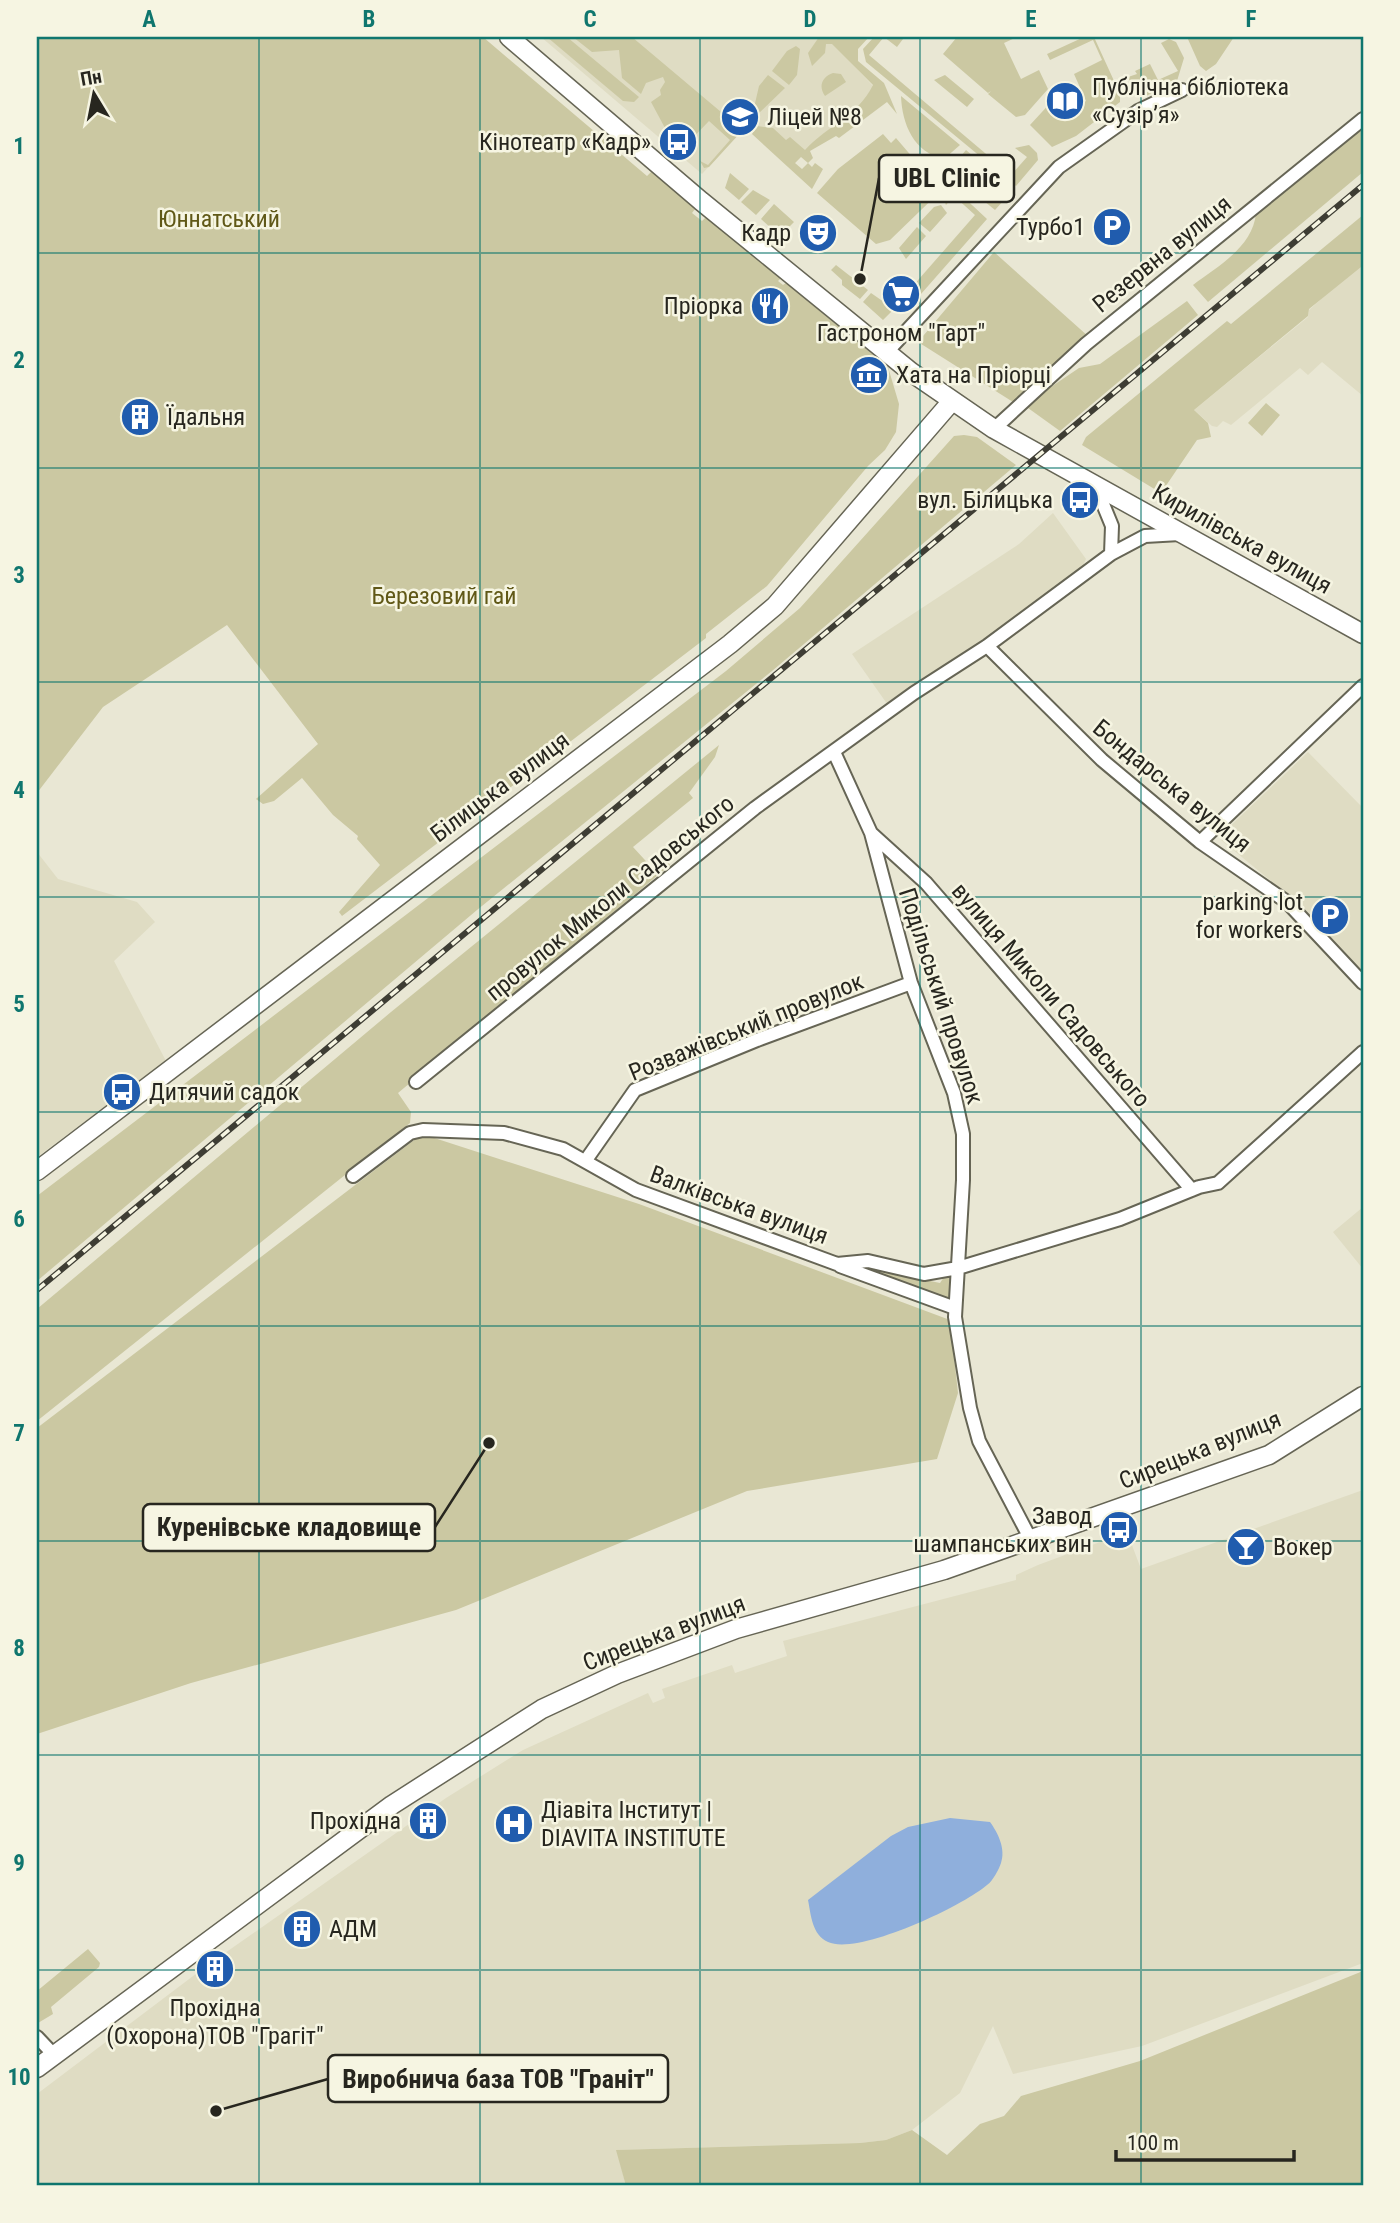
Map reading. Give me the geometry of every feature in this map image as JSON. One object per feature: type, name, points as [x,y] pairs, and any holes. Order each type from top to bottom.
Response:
[{"type":"main road","name":"Кирилівська вулиця","points":[[509,37],[886,354],[952,401],[994,429],[1096,487],[1363,634]]},
{"type":"main road","name":"Білицька вулиця","points":[[37,1171],[739,636],[783,597],[952,401]]},
{"type":"main road","name":"Сирецька вулиця","points":[[37,2068],[392,1805],[542,1709],[617,1674],[736,1629],[944,1570],[1269,1455],[1363,1396]]},
{"type":"street","points":[[886,354],[1059,167],[1138,111],[1182,90]]},
{"type":"street","name":"Резервна вулиця","points":[[994,429],[1086,344],[1363,119]]},
{"type":"street","points":[[1096,487],[1112,526],[1111,554]]},
{"type":"street","points":[[834,752],[914,693],[987,646],[1111,554],[1145,536],[1184,534]]},
{"type":"street","name":"Бондарська вулиця","points":[[987,646],[1102,760],[1200,842],[1287,902],[1363,983]]},
{"type":"street","points":[[1200,842],[1363,686]]},
{"type":"street","name":"Подільський провулок","points":[[834,752],[871,834],[911,983],[954,1093],[963,1134],[955,1308],[970,1408],[979,1441],[1031,1540]]},
{"type":"street","name":"провулок Миколи Садовського","points":[[416,1082],[755,808],[834,752]]},
{"type":"street","name":"вулиця Миколи Садовського","points":[[871,834],[926,883],[1192,1189]]},
{"type":"street","name":"Розважівський провулок","points":[[586,1160],[635,1090],[757,1040],[911,983]]},
{"type":"street","name":"Валківська вулиця","points":[[353,1176],[410,1133],[423,1130],[504,1133],[563,1149],[636,1190],[837,1264],[868,1261],[924,1274],[958,1268],[1120,1219],[1192,1189],[1218,1183],[1363,1052]]},
{"type":"street","points":[[837,1264],[955,1308]]},
{"type":"street","points":[[37,2037],[54,2055]]},
{"type":"shaded area","name":"Ліцей №8","points":[[541,37],[861,37],[844,55],[873,86],[862,105],[814,141],[795,163],[754,129],[740,133],[702,174]]},
{"type":"shaded area","points":[[1363,261],[1363,396],[1322,362],[1308,375],[1300,368],[1231,425],[1223,421],[1217,427],[1212,426],[1194,410],[1308,317],[1309,310]]},
{"type":"shaded area","points":[[1053,513],[1086,559],[1078,576],[890,708],[852,654],[1019,544]]},
{"type":"shaded area","points":[[1308,752],[1363,808],[1363,973],[1288,895],[1221,840],[1224,832]]},
{"type":"shaded area","points":[[37,852],[58,879],[137,902],[155,922],[114,961],[166,1061],[37,1157]]},
{"type":"shaded area","points":[[1363,1207],[1363,1269],[1333,1232]]},
{"type":"shaded area","points":[[1363,1490],[1363,1963],[1142,2046],[1013,2074],[993,2026],[960,2093],[912,2130],[886,2140],[860,2143],[617,2150],[626,2186],[37,2186],[37,2094],[205,1967],[446,1798],[523,1750],[648,1693],[653,1703],[665,1698],[662,1689],[732,1665],[735,1673],[787,1656],[783,1641],[1016,1580],[1016,1575],[1038,1565],[1127,1532],[1141,1569]]},
{"type":"green space","points":[[37,37],[483,37],[647,176],[653,170],[698,205],[692,213],[702,221],[708,215],[781,278],[778,281],[783,285],[786,283],[888,367],[899,404],[896,432],[885,450],[868,466],[767,586],[706,634],[706,638],[342,916],[339,912],[380,865],[357,839],[358,836],[333,815],[302,778],[274,801],[263,804],[256,799],[318,744],[227,625],[103,707],[37,793]]},
{"type":"green space","points":[[547,37],[567,37],[639,97],[634,102],[623,101]]},
{"type":"green space","points":[[573,37],[632,37],[740,128],[740,133],[709,167],[704,168],[700,161],[708,165],[730,140],[709,121],[686,145],[693,152],[689,155],[665,128],[651,102],[661,95],[660,90],[665,82],[663,77],[646,83],[641,94],[622,78],[619,50],[592,52]]},
{"type":"green space","points":[[819,37],[869,37],[858,49],[858,61],[884,83],[897,114],[887,102],[839,138],[836,136],[810,151],[813,158],[808,163],[812,167],[815,163],[823,169],[812,189],[752,134],[757,126],[773,128],[786,140],[790,137],[805,150],[851,113],[873,85],[832,44],[826,44],[825,53],[812,66],[808,53]],"holes":[[[801,157],[808,163],[802,169],[795,163]]]},
{"type":"green space","points":[[874,37],[883,38],[869,55],[1011,175],[1027,157],[1015,148],[1029,145],[1037,153],[1038,160],[1016,186],[866,62],[863,49]]},
{"type":"green space","points":[[957,37],[1017,37],[1004,43],[1021,79],[1039,70],[1048,89],[1025,115],[1016,117],[988,94],[991,91],[988,93],[943,54]]},
{"type":"green space","points":[[1084,37],[1094,37],[1120,94],[1120,102],[1076,136],[1052,147],[1030,125],[1053,100],[1058,109],[1067,104],[1070,109],[1086,101],[1074,74],[1102,60],[1093,40],[1050,60],[1047,54]]},
{"type":"green space","points":[[1187,37],[1234,37],[1216,64],[1206,71],[1200,66]]},
{"type":"green space","points":[[885,38],[903,39],[897,47]]},
{"type":"green space","points":[[1169,39],[1176,42],[1184,58],[1177,81],[1146,96],[1137,96],[1128,77],[1137,74],[1135,71],[1150,64],[1158,80],[1178,71],[1161,43]]},
{"type":"green space","points":[[796,46],[800,49],[797,75],[789,85],[772,71],[787,51]]},
{"type":"green space","points":[[833,73],[841,74],[846,82],[825,96],[822,82]]},
{"type":"green space","points":[[768,75],[785,88],[757,115],[753,112],[759,86]]},
{"type":"green space","points":[[945,75],[974,99],[967,107],[934,80]]},
{"type":"green space","points":[[901,96],[960,145],[944,159],[925,151],[917,144],[907,127]]},
{"type":"green space","points":[[1363,126],[1363,172],[1208,302],[1193,285],[1241,246],[1253,225],[1256,213]]},
{"type":"green space","points":[[883,134],[891,143],[896,138],[914,159],[893,178],[912,196],[916,193],[909,185],[912,182],[927,196],[966,150],[1013,190],[995,210],[963,184],[949,183],[890,240],[876,244],[817,193],[838,169]]},
{"type":"green space","points":[[730,173],[749,189],[739,200],[725,188]]},
{"type":"green space","points":[[753,190],[770,200],[756,215],[741,202]]},
{"type":"green space","points":[[952,190],[957,191],[987,219],[921,294],[912,287],[975,215],[954,196],[946,205],[942,195]]},
{"type":"green space","points":[[774,204],[794,222],[780,236],[761,219]]},
{"type":"green space","points":[[941,205],[947,213],[930,232],[919,223],[934,207]]},
{"type":"green space","points":[[1363,215],[1361,267],[1309,309],[1308,316],[1194,410],[1208,423],[1211,437],[1197,440],[1161,493],[1082,445],[1086,437],[1227,321],[1231,324]]},
{"type":"green space","points":[[917,227],[926,236],[906,259],[899,248]]},
{"type":"green space","points":[[994,252],[1089,337],[1013,402],[918,342]]},
{"type":"green space","points":[[836,265],[868,290],[860,299],[842,285],[842,280],[831,270]]},
{"type":"green space","points":[[871,293],[894,309],[883,320],[863,302]]},
{"type":"green space","points":[[1187,301],[1198,315],[1060,431],[1028,408],[1039,395],[1079,368],[1100,364]]},
{"type":"green space","points":[[1266,403],[1280,415],[1262,436],[1248,423]]},
{"type":"green space","points":[[954,436],[977,437],[1016,465],[772,671],[477,910],[37,1281],[37,1196],[726,671],[800,608]]},
{"type":"green space","points":[[719,745],[715,757],[689,793],[693,798],[633,847],[655,871],[668,862],[670,865],[398,1093],[411,1112],[410,1123],[37,1421],[37,1309],[391,1012]]},
{"type":"green space","points":[[422,1134],[639,1204],[950,1320],[958,1393],[937,1459],[747,1491],[456,1610],[191,1683],[37,1734],[37,1428]]},
{"type":"green space","points":[[863,1267],[940,1283],[946,1274],[952,1274],[952,1299],[947,1301],[862,1270]]},
{"type":"green space","points":[[88,1949],[100,1963],[99,1967],[51,2007],[53,2014],[38,2023],[37,1991]]},
{"type":"green space","points":[[1363,1971],[1363,2186],[626,2186],[616,2150],[860,2143],[886,2140],[912,2130],[947,2155],[980,2124],[1004,2116],[1021,2096],[1140,2061]]},
{"type":"water","points":[[950,1818],[990,1822],[993,1826],[1003,1852],[997,1872],[989,1883],[956,1905],[885,1936],[842,1944],[828,1942],[819,1935],[813,1924],[808,1900],[891,1836],[908,1827]]},
{"type":"railway","points":[[37,1290],[1363,185]]},
{"type":"place","name":"Публічна бібліотека «Сузір’я»","points":[[1065,101]]},
{"type":"place","name":"Ліцей №8","points":[[740,117]]},
{"type":"place","name":"Кінотеатр «Кадр»","points":[[678,142]]},
{"type":"place","name":"Турбо1","points":[[1112,227]]},
{"type":"place","name":"Кадр","points":[[818,233]]},
{"type":"place","name":"UBL Clinic","points":[[860,279]]},
{"type":"place","name":"Гастроном \"Гарт\"","points":[[901,294]]},
{"type":"place","name":"Пріорка","points":[[770,306]]},
{"type":"place","name":"Хата на Пріорці","points":[[869,375]]},
{"type":"place","name":"Їдальня","points":[[140,417]]},
{"type":"place","name":"вул. Білицька","points":[[1080,500]]},
{"type":"place","name":"parking lot for workers","points":[[1330,916]]},
{"type":"place","name":"Дитячий садок","points":[[122,1092]]},
{"type":"place","name":"Куренівське кладовище","points":[[489,1443]]},
{"type":"place","name":"Завод шампанських вин","points":[[1119,1530]]},
{"type":"place","name":"Вокер","points":[[1246,1547]]},
{"type":"place","name":"Прохідна","points":[[428,1821]]},
{"type":"place","name":"Діавіта Інститут | DIAVITA INSTITUTE","points":[[514,1824]]},
{"type":"place","name":"АДМ","points":[[302,1929]]},
{"type":"place","name":"Прохідна (Охорона)ТОВ \"Грагіт\"","points":[[215,1969]]},
{"type":"place","name":"Виробнича база ТОВ \"Граніт\"","points":[[216,2111]]},
{"type":"park label","name":"Юннатський","points":[[219,219]]},
{"type":"park label","name":"Березовий гай","points":[[444,596]]}]
